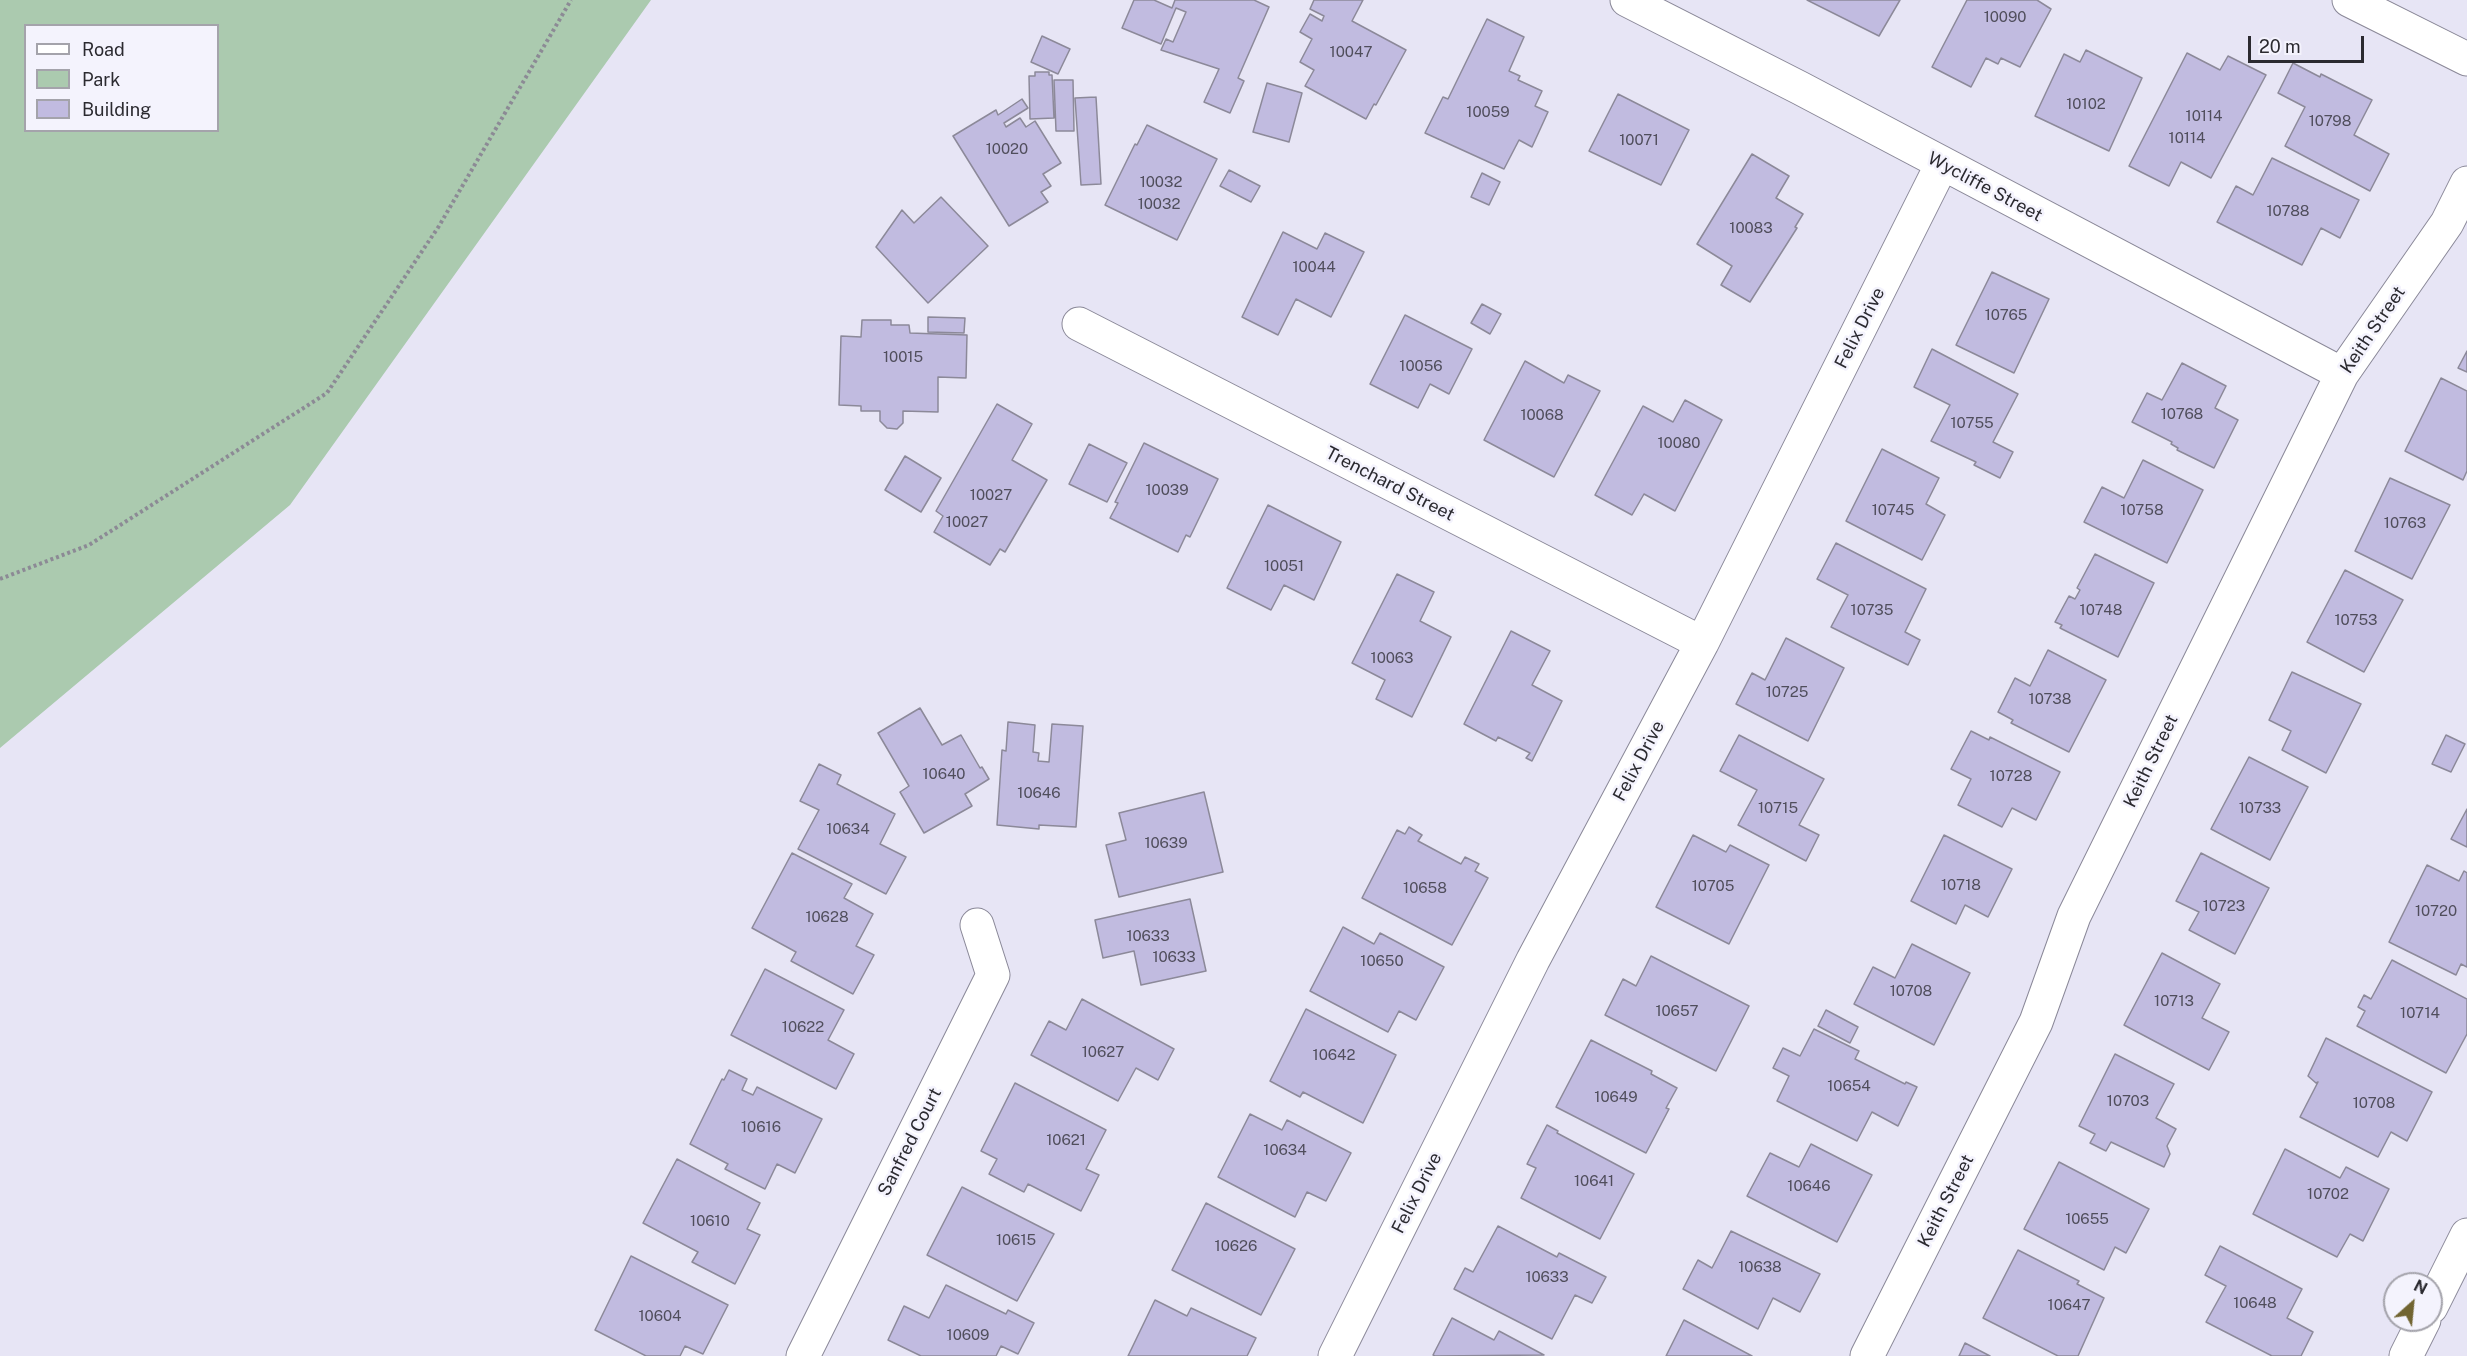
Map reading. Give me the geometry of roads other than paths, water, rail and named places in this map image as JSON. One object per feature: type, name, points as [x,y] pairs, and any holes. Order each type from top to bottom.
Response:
[{"type":"street","name":"Wycliffe Street","points":[[1627,0],[2342,374]]},
{"type":"street","points":[[2349,0],[2467,59]]},
{"type":"street","name":"Felix Drive","points":[[1335,1356],[1533,960],[1702,643],[1942,164]]},
{"type":"street","name":"Keith Street","points":[[1867,1356],[2036,1022],[2073,916],[2342,374],[2447,223],[2467,183]]},
{"type":"street","name":"Trenchard Street","points":[[1079,324],[1702,643]]},
{"type":"street","name":"Sanfred Court","points":[[803,1356],[993,975],[978,925]]},
{"type":"street","points":[[2443,1283],[2467,1235]]},
{"type":"street","points":[[2406,1356],[2418,1332]]}]
